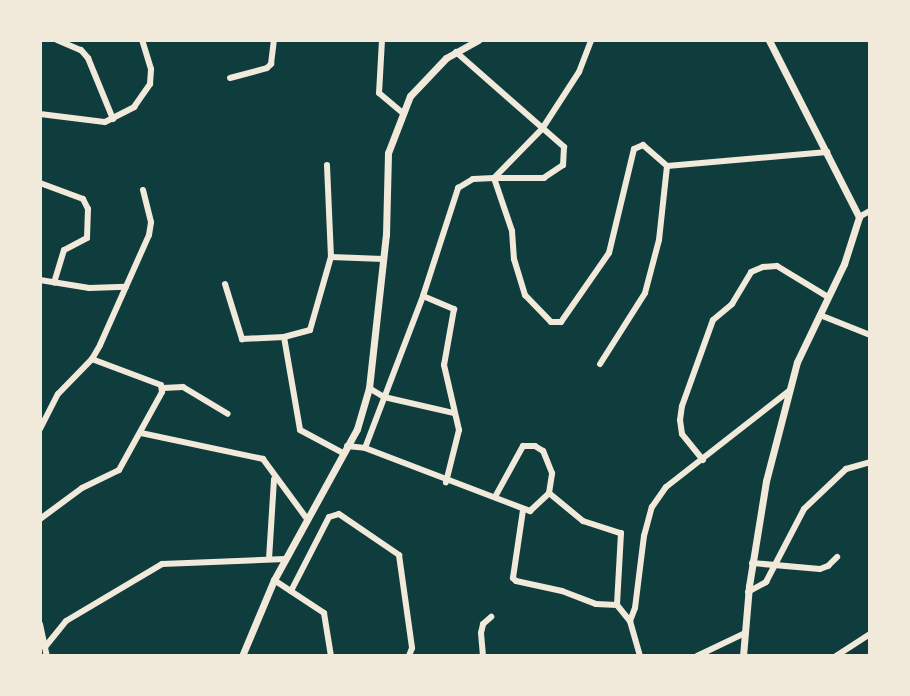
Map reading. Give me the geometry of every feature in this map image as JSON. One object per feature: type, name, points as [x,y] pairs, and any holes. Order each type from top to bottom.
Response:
[{"type":"street","points":[[57,40],[81,50],[88,58],[113,119]]},
{"type":"street","points":[[40,114],[105,122],[134,107],[150,84],[151,69],[142,40]]},
{"type":"street","points":[[230,78],[267,68],[271,64],[274,40]]},
{"type":"street","points":[[382,40],[379,93],[403,113]]},
{"type":"street","points":[[242,656],[274,580],[357,429],[369,388],[383,259],[388,153],[403,113],[410,96],[446,58],[478,40]]},
{"type":"street","points":[[494,178],[542,129],[579,72],[591,40]]},
{"type":"street","points":[[769,40],[859,217]]},
{"type":"street","points":[[365,448],[423,296],[458,188],[473,179],[544,178],[563,165],[566,155],[561,141],[542,129],[456,52]]},
{"type":"street","points":[[494,178],[512,231],[514,259],[525,295],[556,324],[609,253],[634,149],[643,145],[667,166],[827,152]]},
{"type":"street","points":[[225,284],[242,339],[284,337],[310,330],[331,257],[327,165]]},
{"type":"street","points":[[600,364],[645,293],[659,240],[667,166]]},
{"type":"street","points":[[40,183],[83,199],[88,209],[87,238],[64,250],[54,283]]},
{"type":"street","points":[[40,429],[58,394],[92,359],[151,229],[143,190]]},
{"type":"street","points":[[743,656],[748,592],[766,481],[797,362],[844,264],[859,217],[870,211]]},
{"type":"street","points":[[331,257],[383,259]]},
{"type":"street","points":[[703,460],[682,434],[680,420],[682,406],[713,320],[732,304],[751,272],[763,267],[777,266],[828,297]]},
{"type":"street","points":[[40,280],[89,288],[126,287]]},
{"type":"street","points":[[423,296],[454,309],[443,355],[459,430],[446,482]]},
{"type":"street","points":[[820,315],[870,335]]},
{"type":"street","points":[[284,337],[300,430],[345,450],[365,448],[523,510],[534,509],[549,493],[550,462],[535,446],[523,446],[495,497]]},
{"type":"street","points":[[92,359],[163,388],[183,387],[228,414]]},
{"type":"street","points":[[40,519],[82,488],[112,476],[141,433],[163,388]]},
{"type":"street","points":[[369,388],[384,397],[454,413]]},
{"type":"street","points":[[630,621],[635,608],[644,536],[652,507],[666,487],[790,390]]},
{"type":"street","points":[[141,433],[263,459],[307,519]]},
{"type":"street","points":[[748,592],[766,582],[804,509],[846,469],[870,462]]},
{"type":"street","points":[[269,559],[274,478]]},
{"type":"street","points":[[549,493],[583,521],[621,533],[617,605],[630,621],[640,656]]},
{"type":"street","points":[[523,510],[513,578],[596,604],[617,605]]},
{"type":"street","points":[[291,591],[329,517],[339,514],[399,555],[412,648],[409,656]]},
{"type":"street","points":[[752,563],[820,569],[837,557]]},
{"type":"street","points":[[45,647],[66,621],[162,564],[285,559]]},
{"type":"street","points":[[274,580],[324,613],[331,656]]},
{"type":"street","points":[[483,656],[481,633],[483,624],[491,617]]},
{"type":"street","points":[[40,624],[47,656]]},
{"type":"street","points":[[697,656],[745,633]]},
{"type":"street","points":[[836,656],[870,634]]}]
